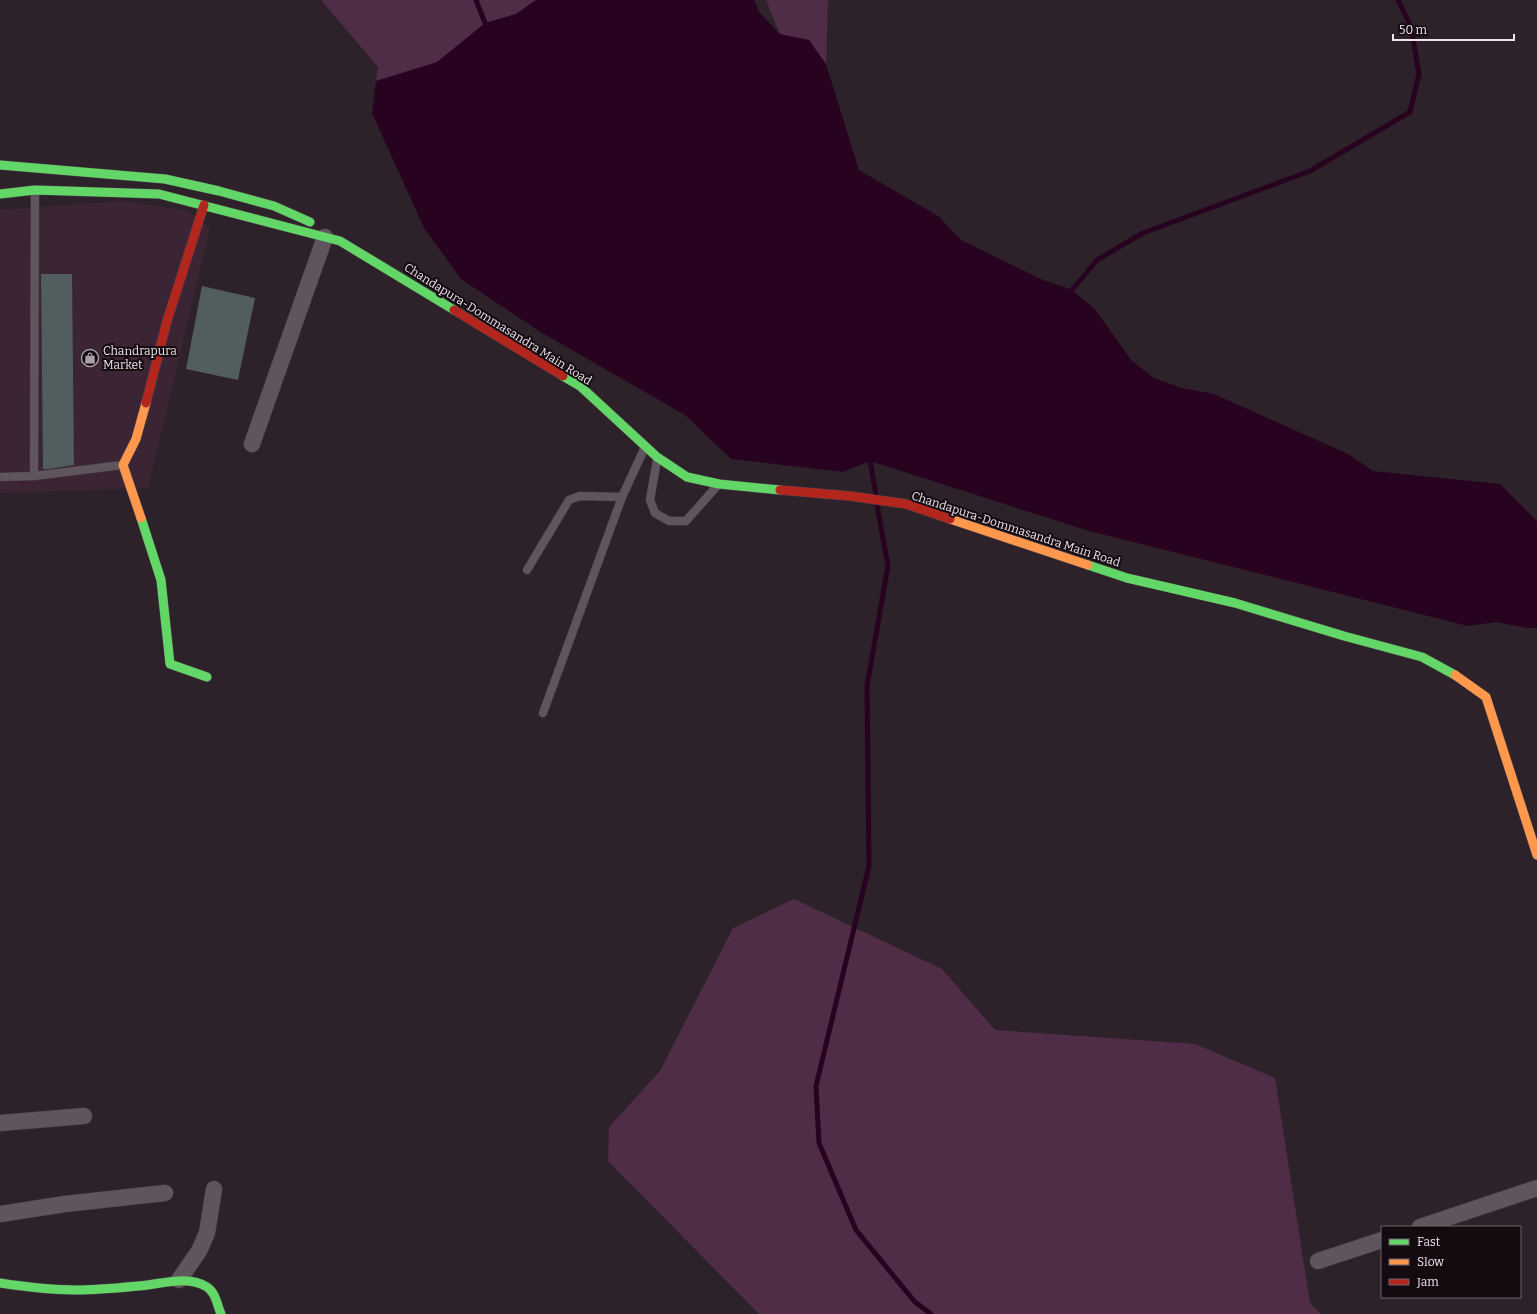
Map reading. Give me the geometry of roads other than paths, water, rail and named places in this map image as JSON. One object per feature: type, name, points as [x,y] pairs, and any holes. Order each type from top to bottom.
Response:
[{"type":"main road","points":[[0,165],[166,180],[211,189],[280,209],[304,219],[333,239]]},
{"type":"main road","name":"Chandapura-Dommasandra Main Road","points":[[0,194],[35,190],[159,194],[333,239],[580,386],[657,457],[687,477],[719,484],[906,504],[1126,578],[1235,603],[1344,636],[1422,657],[1457,676],[1486,697],[1537,855]]},
{"type":"main road","points":[[204,205],[167,321],[136,439],[123,465],[160,580],[170,664],[207,677]]},
{"type":"main road","points":[[0,1283],[46,1289],[98,1289],[144,1287],[179,1280],[204,1285],[214,1293],[221,1314]]},
{"type":"street","points":[[252,444],[333,239]]},
{"type":"street","points":[[0,1123],[84,1116]]},
{"type":"street","points":[[1423,1226],[1537,1188]]},
{"type":"street","points":[[179,1280],[199,1251],[207,1233],[214,1189]]},
{"type":"street","points":[[0,1214],[65,1204],[165,1193]]},
{"type":"street","points":[[1318,1261],[1381,1240]]},
{"type":"lane","points":[[34,476],[35,190]]},
{"type":"lane","points":[[543,713],[622,497],[645,446]]},
{"type":"lane","points":[[657,457],[650,500],[655,513],[669,521],[686,521],[719,484]]},
{"type":"lane","points":[[0,477],[34,476],[123,465]]},
{"type":"lane","points":[[527,570],[569,500],[580,496],[622,497]]},
{"type":"waterway","points":[[476,0],[485,23]]},
{"type":"waterway","points":[[1072,290],[1097,260],[1143,233],[1310,171],[1410,112],[1419,74],[1411,27],[1398,0]]},
{"type":"waterway","points":[[870,460],[876,495]]},
{"type":"waterway","points":[[877,505],[888,566],[867,686],[869,866],[816,1086],[819,1143],[856,1230],[915,1302],[931,1314]]},
{"type":"place","name":"Chandrapura Market","points":[[90,358]]}]
